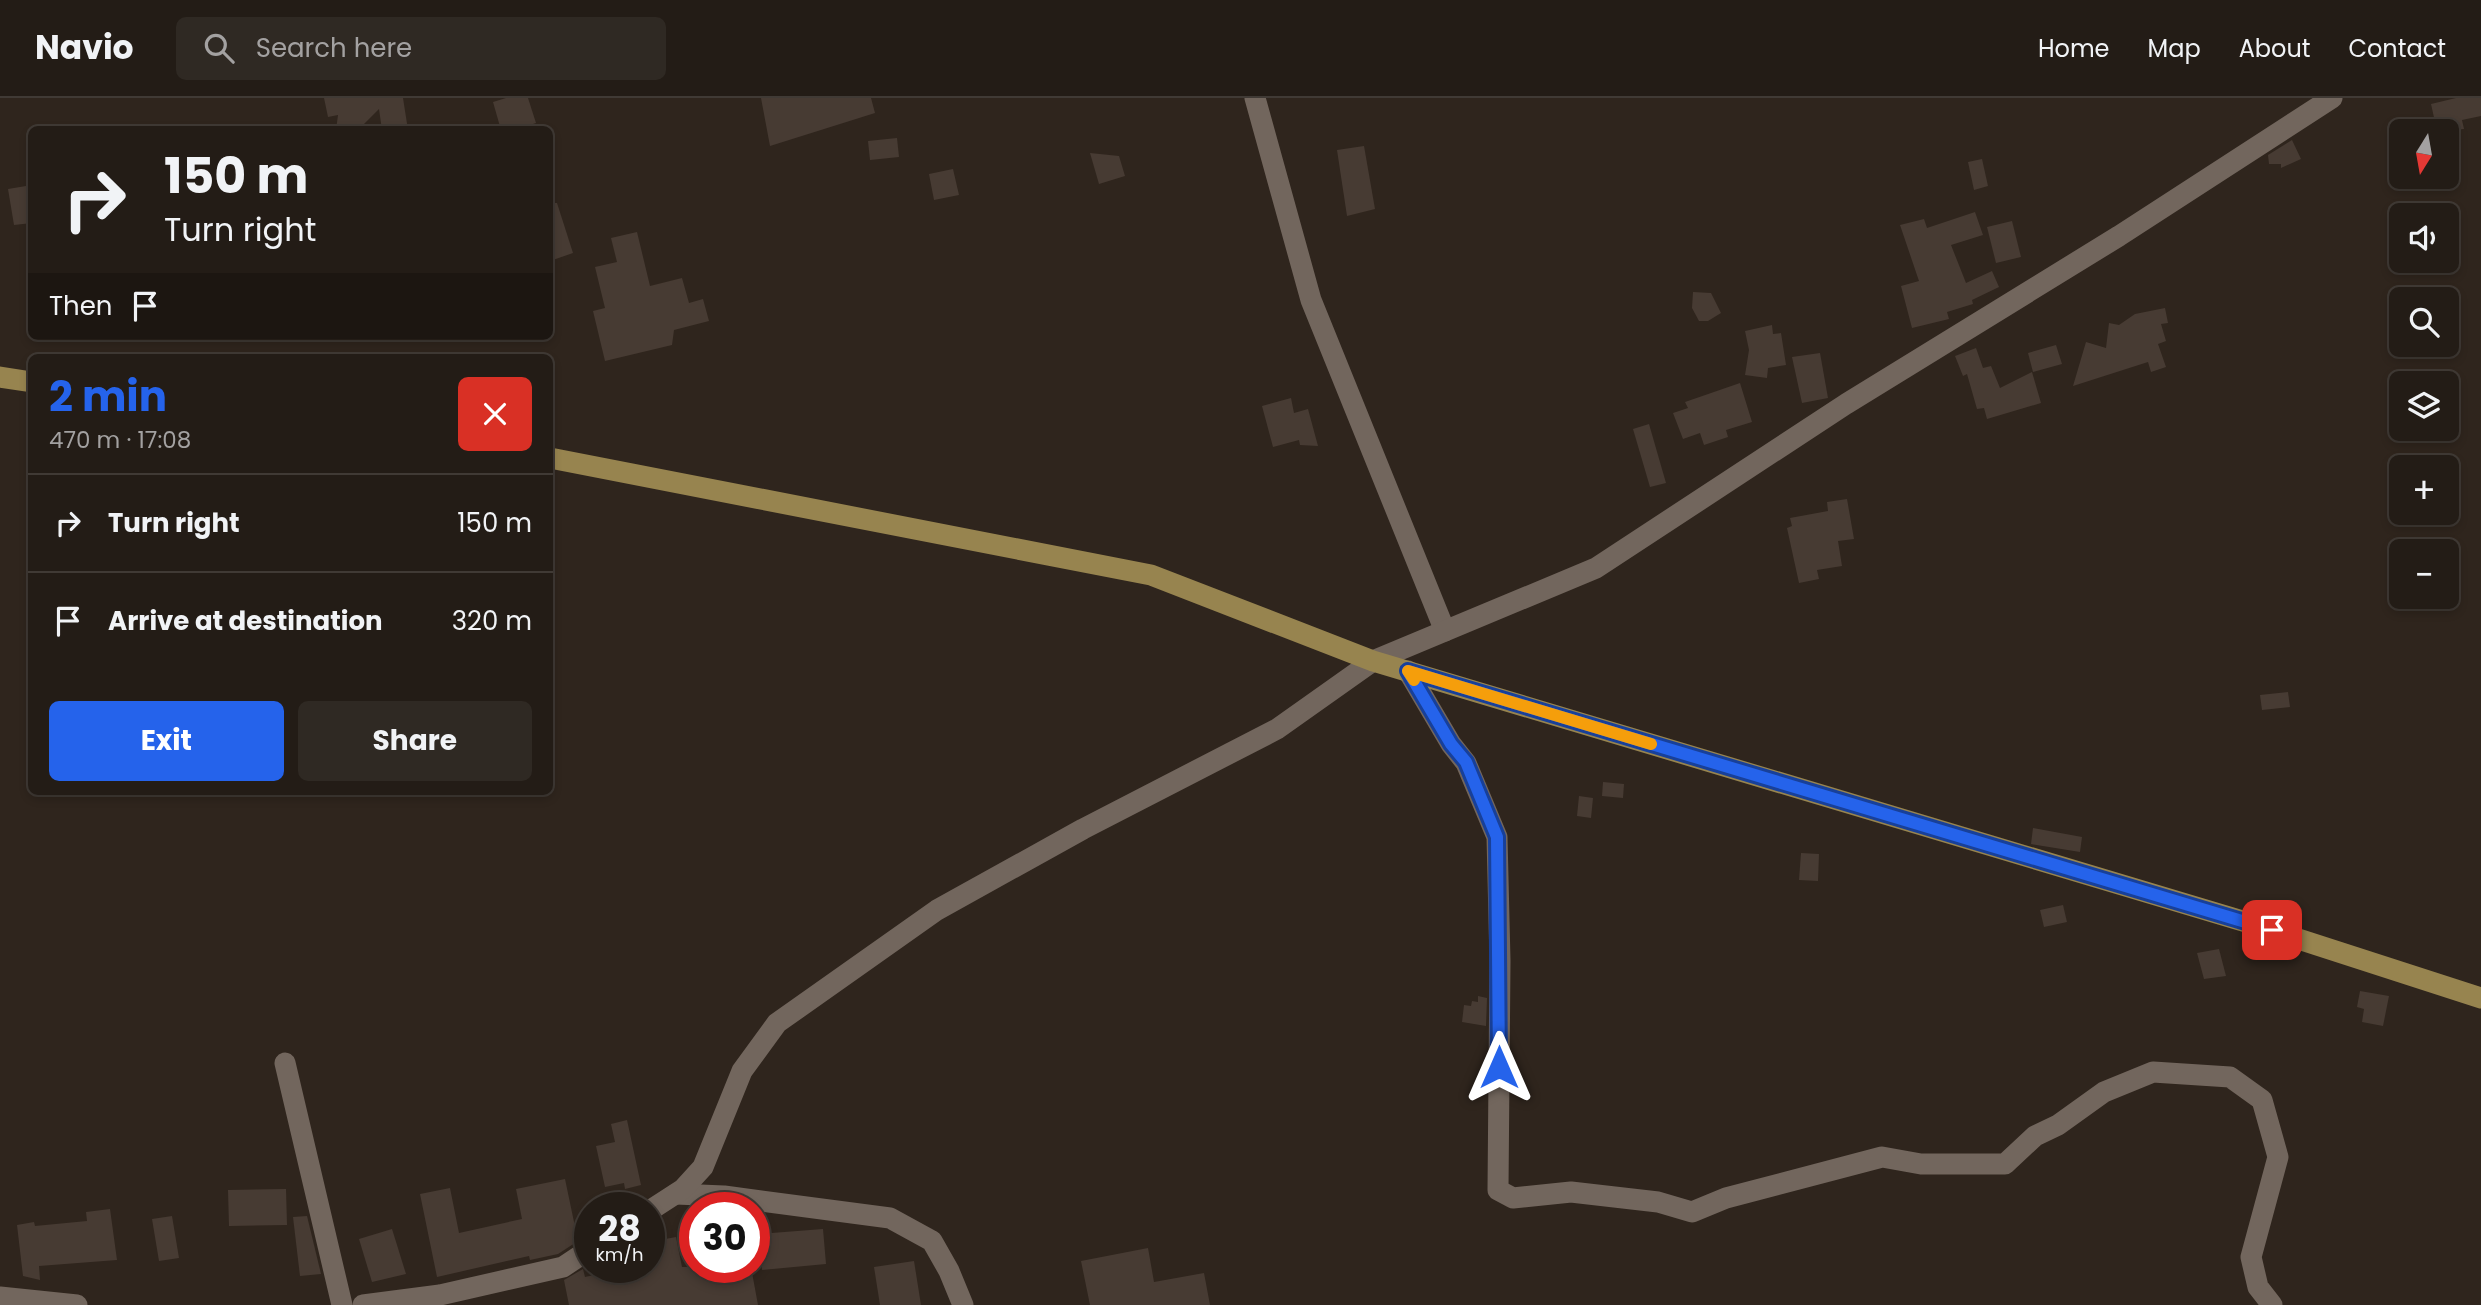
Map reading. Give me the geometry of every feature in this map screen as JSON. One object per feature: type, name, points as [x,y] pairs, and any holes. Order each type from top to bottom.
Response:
[{"type":"main road","points":[[0,377],[28,381]]},
{"type":"main road","points":[[553,459],[1150,575],[1373,661],[2246,922],[2481,998]]},
{"type":"street","points":[[1255,98],[1311,300],[1445,631]]},
{"type":"street","points":[[665,1201],[676,1194],[703,1167],[742,1071],[777,1023],[937,910],[1083,829],[1277,729],[1373,661],[1596,568],[1846,404],[2119,236],[2332,98]]},
{"type":"street","points":[[1408,671],[1451,744],[1466,762],[1497,837],[1500,961],[1498,1190],[1513,1198],[1571,1192],[1658,1202],[1692,1212],[1726,1198],[1882,1157],[1921,1164],[2005,1164],[2035,1136],[2058,1125],[2104,1093],[2153,1072],[2230,1077],[2262,1100],[2278,1157],[2251,1257],[2258,1287],[2272,1305]]},
{"type":"street","points":[[285,1063],[342,1305]]},
{"type":"street","points":[[676,1194],[724,1196],[890,1218],[932,1241],[949,1271],[962,1305]]},
{"type":"street","points":[[363,1305],[440,1295],[563,1267],[574,1260]]},
{"type":"street","points":[[0,1297],[77,1305]]},
{"type":"building","points":[[324,98],[403,98],[407,126],[381,126],[379,109],[362,126],[337,126],[338,115],[328,117]]},
{"type":"building","points":[[506,98],[528,98],[536,123],[527,126],[500,126],[493,102]]},
{"type":"building","points":[[761,98],[871,98],[875,113],[770,146]]},
{"type":"building","points":[[2456,98],[2481,98],[2481,116],[2462,120],[2464,129],[2459,129],[2459,119],[2434,119],[2431,104]]},
{"type":"building","points":[[897,138],[899,157],[870,160],[868,141]]},
{"type":"building","points":[[2292,140],[2301,159],[2281,168],[2281,164],[2269,164],[2268,155]]},
{"type":"building","points":[[1364,146],[1375,209],[1347,216],[1337,150]]},
{"type":"building","points":[[1090,153],[1119,156],[1125,176],[1099,184]]},
{"type":"building","points":[[1982,159],[1988,186],[1974,190],[1968,162]]},
{"type":"building","points":[[953,169],[959,195],[934,200],[929,174]]},
{"type":"building","points":[[28,186],[28,223],[14,225],[8,189]]},
{"type":"building","points":[[553,203],[557,203],[573,253],[553,260]]},
{"type":"building","points":[[1975,212],[1983,235],[1951,245],[1966,283],[1992,271],[1999,287],[1972,300],[1973,304],[1947,312],[1949,319],[1912,328],[1901,286],[1919,281],[1900,225],[1924,219],[1927,228]]},
{"type":"building","points":[[2012,221],[2021,257],[1996,263],[1987,227]]},
{"type":"building","points":[[637,232],[650,286],[682,278],[689,303],[703,299],[709,321],[674,330],[672,345],[605,361],[593,311],[605,308],[595,267],[617,262],[611,238]]},
{"type":"building","points":[[1693,292],[1711,293],[1721,313],[1708,321],[1699,321],[1692,308]]},
{"type":"building","points":[[2165,308],[2168,323],[2161,324],[2166,341],[2158,344],[2166,367],[2151,372],[2148,362],[2073,386],[2086,342],[2106,348],[2109,323],[2119,325],[2135,314]]},
{"type":"building","points":[[1772,325],[1773,334],[1781,333],[1786,365],[1768,368],[1767,378],[1745,375],[1749,350],[1745,331]]},
{"type":"building","points":[[2056,345],[2062,364],[2033,372],[2028,353]]},
{"type":"building","points":[[1976,348],[1983,368],[1991,366],[2000,388],[2032,372],[2041,403],[1987,419],[1984,408],[1977,409],[1967,374],[1963,376],[1955,356]]},
{"type":"building","points":[[1820,353],[1828,398],[1802,403],[1792,357]]},
{"type":"building","points":[[1740,383],[1752,422],[1726,430],[1728,437],[1704,445],[1700,433],[1683,439],[1673,413],[1688,408],[1685,402]]},
{"type":"building","points":[[1291,398],[1294,413],[1308,409],[1318,446],[1300,445],[1299,440],[1273,447],[1262,406]]},
{"type":"building","points":[[1649,424],[1666,483],[1650,487],[1633,429]]},
{"type":"building","points":[[1847,499],[1854,539],[1838,541],[1842,566],[1817,570],[1819,579],[1799,583],[1787,528],[1792,526],[1790,518],[1828,511],[1827,502]]},
{"type":"building","points":[[2288,692],[2290,707],[2262,710],[2260,695]]},
{"type":"building","points":[[1603,782],[1624,784],[1623,798],[1602,796]]},
{"type":"building","points":[[1579,796],[1593,798],[1591,818],[1577,816]]},
{"type":"building","points":[[2033,828],[2082,837],[2080,852],[2031,844]]},
{"type":"building","points":[[1801,853],[1819,854],[1818,881],[1799,880]]},
{"type":"building","points":[[2063,905],[2067,922],[2044,927],[2040,910]]},
{"type":"building","points":[[2219,949],[2226,976],[2204,979],[2197,953]]},
{"type":"building","points":[[2360,991],[2389,996],[2383,1026],[2362,1022],[2364,1009],[2357,1007]]},
{"type":"building","points":[[1478,996],[1487,998],[1486,1026],[1462,1022],[1464,1005],[1471,1006],[1472,1001],[1478,1002]]},
{"type":"building","points":[[627,1120],[641,1185],[625,1189],[624,1183],[605,1187],[596,1146],[615,1142],[611,1124]]},
{"type":"building","points":[[565,1179],[574,1222],[574,1244],[558,1254],[530,1260],[529,1256],[437,1277],[420,1194],[450,1188],[459,1233],[522,1219],[516,1189]]},
{"type":"building","points":[[286,1189],[287,1225],[229,1226],[228,1190]]},
{"type":"building","points":[[110,1209],[117,1260],[39,1266],[40,1280],[23,1276],[17,1225],[87,1221],[86,1212]]},
{"type":"building","points":[[172,1216],[179,1258],[159,1261],[152,1219]]},
{"type":"building","points":[[307,1216],[321,1274],[300,1276],[293,1217]]},
{"type":"building","points":[[392,1229],[406,1274],[372,1282],[359,1239]]},
{"type":"building","points":[[823,1229],[826,1264],[770,1269],[770,1233]]},
{"type":"building","points":[[676,1237],[679,1283],[754,1283],[758,1305],[569,1305],[564,1280],[574,1274],[574,1283],[665,1283],[665,1239]]},
{"type":"building","points":[[1148,1248],[1154,1282],[1204,1273],[1210,1305],[1090,1305],[1081,1261]]},
{"type":"building","points":[[914,1261],[921,1305],[880,1305],[874,1267]]},
{"type":"slow traffic","points":[[1414,680],[1408,671],[1651,744]]},
{"type":"route","points":[[1499,1067],[1497,837],[1466,762],[1451,744],[1438,717],[1408,671],[2272,930]]}]
